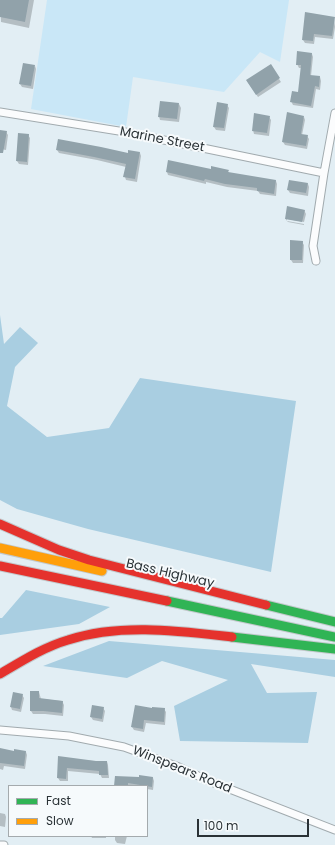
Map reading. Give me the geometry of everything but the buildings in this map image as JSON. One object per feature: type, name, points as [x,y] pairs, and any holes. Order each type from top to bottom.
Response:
[{"type":"highway","points":[[0,524],[59,550],[89,560],[335,622]]},
{"type":"highway","name":"Bass Highway","points":[[0,548],[192,593],[335,622]]},
{"type":"highway","name":"Bass Highway","points":[[0,566],[335,637]]},
{"type":"highway","points":[[0,674],[40,651],[76,638],[106,633],[142,630],[185,632],[335,650]]},
{"type":"street","name":"Marine Street","points":[[0,112],[125,132],[324,173]]},
{"type":"street","points":[[316,261],[313,246],[335,112]]},
{"type":"street","name":"Winspears Road","points":[[0,730],[69,736],[124,747],[179,767],[209,781],[335,830]]},
{"type":"street","points":[[0,844],[4,845]]},
{"type":"shaded area","points":[[47,0],[289,0],[280,62],[260,52],[224,92],[133,77],[126,127],[31,109]]},
{"type":"shaded area","points":[[0,315],[4,344],[20,327],[38,343],[15,367],[7,406],[47,437],[109,428],[140,378],[296,401],[271,572],[88,529],[17,509],[0,500]]},
{"type":"shaded area","points":[[26,590],[110,607],[79,624],[0,635],[0,618],[2,618]]},
{"type":"shaded area","points":[[109,641],[335,660],[335,677],[251,664],[267,693],[317,692],[308,743],[180,741],[174,706],[228,680],[162,661],[127,678],[43,666]]},
{"type":"traffic: fast","points":[[167,601],[335,637]]},
{"type":"traffic: fast","points":[[266,605],[335,622]]},
{"type":"traffic: fast","points":[[232,637],[335,649]]},
{"type":"traffic: slow","points":[[0,548],[102,571]]},
{"type":"traffic: jam","points":[[0,524],[59,550],[89,560],[266,605]]},
{"type":"traffic: jam","points":[[0,566],[167,601]]},
{"type":"traffic: jam","points":[[0,674],[50,646],[88,635],[129,630],[150,630],[232,637]]}]
